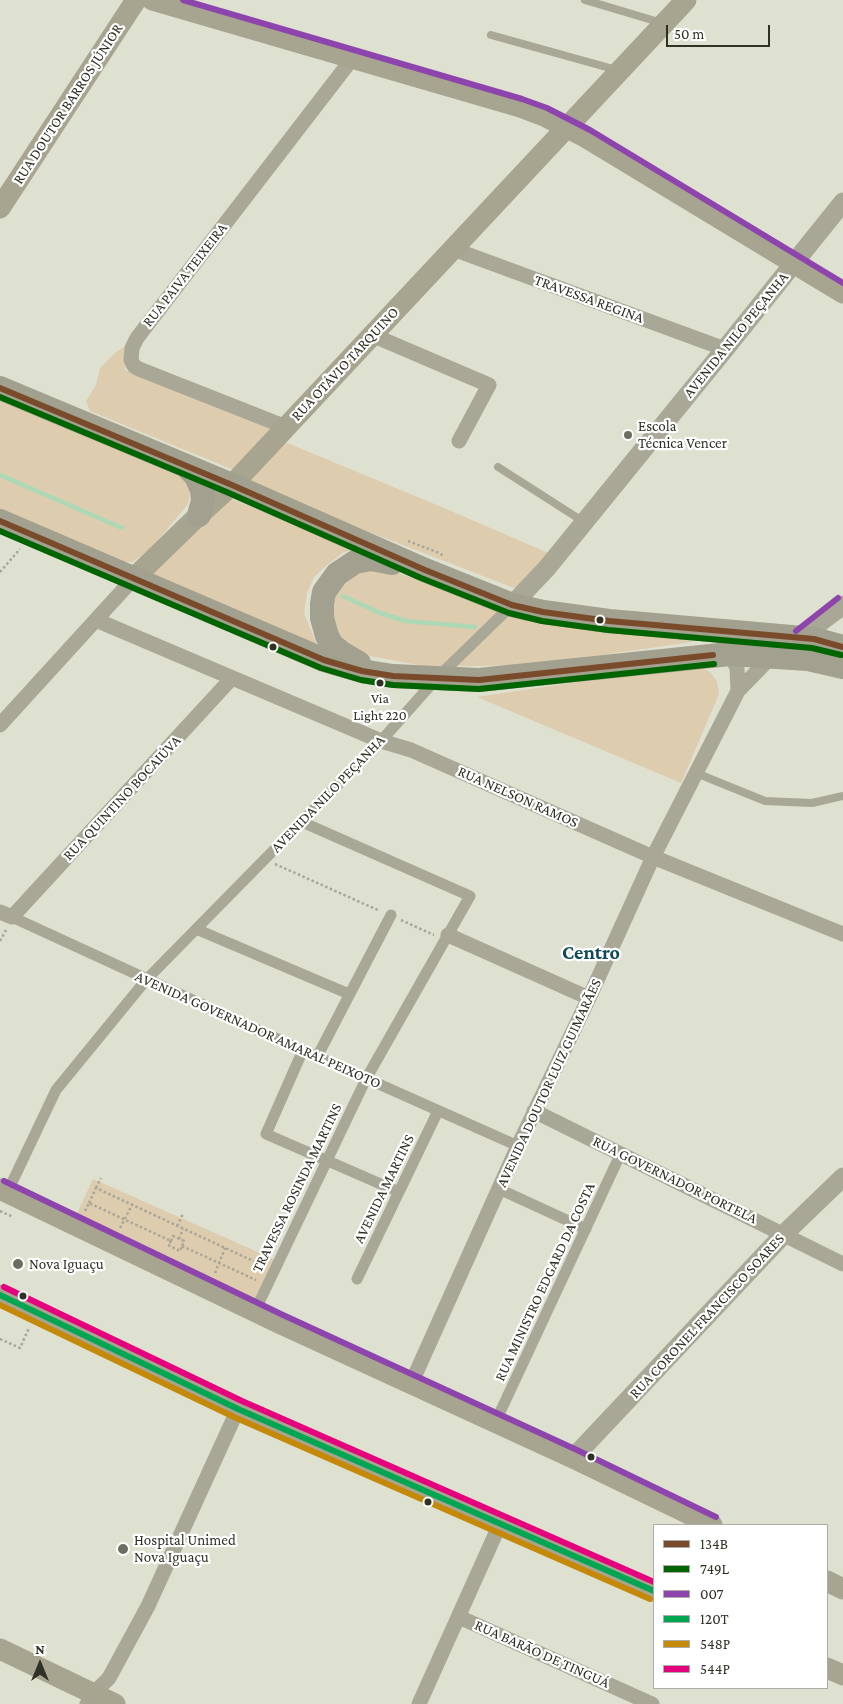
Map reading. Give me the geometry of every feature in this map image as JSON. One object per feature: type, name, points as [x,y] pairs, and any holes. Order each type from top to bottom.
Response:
[{"type":"main road","name":"RUA DOUTOR BARROS JÚNIOR","points":[[0,208],[136,0]]},
{"type":"main road","points":[[152,0],[520,107],[568,127],[843,293]]},
{"type":"main road","name":"RUA OTÁVIO TARQUINO","points":[[134,578],[232,486],[686,0]]},
{"type":"main road","points":[[0,388],[186,466],[425,570],[512,604],[543,612],[608,621],[801,638],[843,647]]},
{"type":"main road","points":[[186,466],[196,476],[202,490],[203,500],[199,515]]},
{"type":"main road","points":[[0,522],[324,660],[362,671],[393,676],[479,680],[730,654],[827,662],[843,667]]},
{"type":"main road","points":[[393,676],[352,660],[332,645],[327,636],[322,618],[324,592],[343,568],[363,560],[382,560],[425,570]]},
{"type":"main road","points":[[681,626],[724,646],[730,654]]},
{"type":"main road","points":[[2,1197],[255,1311],[573,1458],[710,1524]]},
{"type":"main road","points":[[0,1295],[238,1409],[653,1592]]},
{"type":"main road","points":[[828,1582],[843,1589]]},
{"type":"main road","points":[[0,1649],[90,1699],[114,1704]]},
{"type":"main road","points":[[828,1668],[843,1675]]},
{"type":"street","name":"RUA PAIVA TEIXEIRA","points":[[286,426],[139,369],[134,366],[131,360],[132,348],[137,338],[352,59]]},
{"type":"street","name":"AVENIDA NILO PEÇANHA","points":[[2,1197],[56,1090],[146,980],[381,741],[436,679],[547,568],[843,202]]},
{"type":"street","name":"TRAVESSA REGINA","points":[[453,249],[726,349]]},
{"type":"street","points":[[372,335],[489,385],[459,441]]},
{"type":"street","name":"RUA OTÁVIO TARQUINO","points":[[0,725],[134,578]]},
{"type":"street","name":"AVENIDA DOUTOR LUIZ GUIMARÃES","points":[[411,1384],[534,1110],[590,998],[653,857],[738,691],[772,656],[801,638],[843,605]]},
{"type":"street","name":"RUA NELSON RAMOS","points":[[96,620],[381,741],[411,750],[653,857],[843,934]]},
{"type":"street","points":[[730,654],[738,674],[738,691]]},
{"type":"street","name":"RUA QUINTINO BOCAIÚVA","points":[[6,915],[232,678]]},
{"type":"street","name":"TRAVESSA ROSINDA MARTINS","points":[[255,1311],[366,1078],[470,896],[302,822]]},
{"type":"street","name":"AVENIDA GOVERNADOR AMARAL PEIXOTO","points":[[6,915],[146,980],[518,1146]]},
{"type":"street","points":[[317,1057],[390,915]]},
{"type":"street","points":[[196,929],[349,994]]},
{"type":"street","points":[[446,938],[590,998]]},
{"type":"street","points":[[303,1050],[266,1134],[399,1192]]},
{"type":"street","name":"RUA GOVERNADOR PORTELA","points":[[534,1110],[843,1264]]},
{"type":"street","name":"AVENIDA MARTINS","points":[[357,1279],[438,1111]]},
{"type":"street","name":"RUA MINISTRO EDGARD DA COSTA","points":[[495,1423],[621,1154]]},
{"type":"street","name":"RUA CORONEL FRANCISCO SOARES","points":[[573,1458],[784,1234],[843,1176]]},
{"type":"street","points":[[499,1189],[586,1229]]},
{"type":"street","points":[[90,1699],[108,1678],[148,1606],[238,1409]]},
{"type":"street","points":[[419,1704],[500,1524]]},
{"type":"street","name":"RUA BARÃO DE TINGUÁ","points":[[459,1616],[652,1704]]},
{"type":"lane","points":[[585,0],[664,23]]},
{"type":"lane","points":[[491,36],[619,71]]},
{"type":"lane","points":[[498,467],[584,522]]},
{"type":"lane","points":[[696,773],[765,801],[812,803],[843,796]]},
{"type":"path","points":[[0,572],[32,535]]},
{"type":"path","points":[[265,859],[446,938]]},
{"type":"path","points":[[82,1217],[101,1178]]},
{"type":"path","points":[[96,1188],[265,1267]]},
{"type":"path","points":[[2,1197],[13,1216]]},
{"type":"path","points":[[89,1203],[171,1241]]},
{"type":"path","points":[[124,1219],[132,1205]]},
{"type":"path","points":[[177,1226],[183,1214]]},
{"type":"path","points":[[179,1239],[184,1229]]},
{"type":"path","points":[[173,1236],[184,1241],[180,1251],[168,1245],[171,1241],[173,1236]]},
{"type":"path","points":[[182,1246],[258,1282]]},
{"type":"path","points":[[212,1278],[225,1248]]},
{"type":"path","points":[[0,1339],[20,1348],[36,1313]]},
{"type":"shaded area","points":[[132,342],[125,370],[279,428],[241,473],[90,411],[86,401],[96,385],[100,368],[115,353]]},
{"type":"shaded area","points":[[0,398],[160,460],[191,485],[188,504],[149,551],[132,562],[121,562],[0,512]]},
{"type":"shaded area","points":[[285,442],[553,555],[519,590],[243,483]]},
{"type":"shaded area","points":[[229,498],[354,549],[342,553],[314,577],[307,593],[304,614],[318,647],[146,575]]},
{"type":"shaded area","points":[[374,566],[417,579],[513,614],[680,636],[692,642],[514,665],[424,666],[370,656],[346,647],[331,626],[334,585]]},
{"type":"shaded area","points":[[684,666],[699,667],[710,672],[717,681],[719,694],[681,783],[477,697]]},
{"type":"shaded area","points":[[93,1179],[278,1261],[255,1309],[73,1222]]},
{"type":"waterway","points":[[0,475],[122,528]]},
{"type":"waterway","points":[[343,596],[380,613],[406,621],[475,627]]},
{"type":"transit line","name":"007","points":[[183,0],[522,99],[547,108],[590,130],[843,283]]},
{"type":"transit line","name":"134B","points":[[0,388],[232,485],[425,570],[512,605],[543,612],[609,621],[814,639],[843,647]]},
{"type":"transit line","name":"749L","points":[[0,397],[229,493],[421,578],[509,613],[542,621],[608,630],[812,648],[841,655]]},
{"type":"transit line","name":"134B","points":[[0,521],[324,660],[362,671],[393,676],[479,680],[713,655]]},
{"type":"transit line","name":"749L","points":[[0,531],[321,668],[361,680],[393,685],[479,689],[714,664]]},
{"type":"transit line","name":"007","points":[[796,631],[838,598]]},
{"type":"transit line","name":"007","points":[[4,1181],[283,1315],[577,1450],[716,1517]]},
{"type":"transit line","name":"544P","points":[[4,1287],[242,1401],[653,1582]]},
{"type":"transit line","name":"120T","points":[[0,1295],[238,1409],[653,1591]]},
{"type":"transit line","name":"548P","points":[[0,1305],[234,1417],[650,1599]]},
{"type":"place","name":"Escola Técnica Vencer","points":[[628,435]]},
{"type":"place","name":"Via Light 220","points":[[380,683]]},
{"type":"place","name":"Nova Iguaçu","points":[[18,1264]]},
{"type":"place","name":"Hospital Unimed Nova Iguaçu","points":[[123,1549]]},
{"type":"district","name":"Centro","points":[[591,953]]}]
